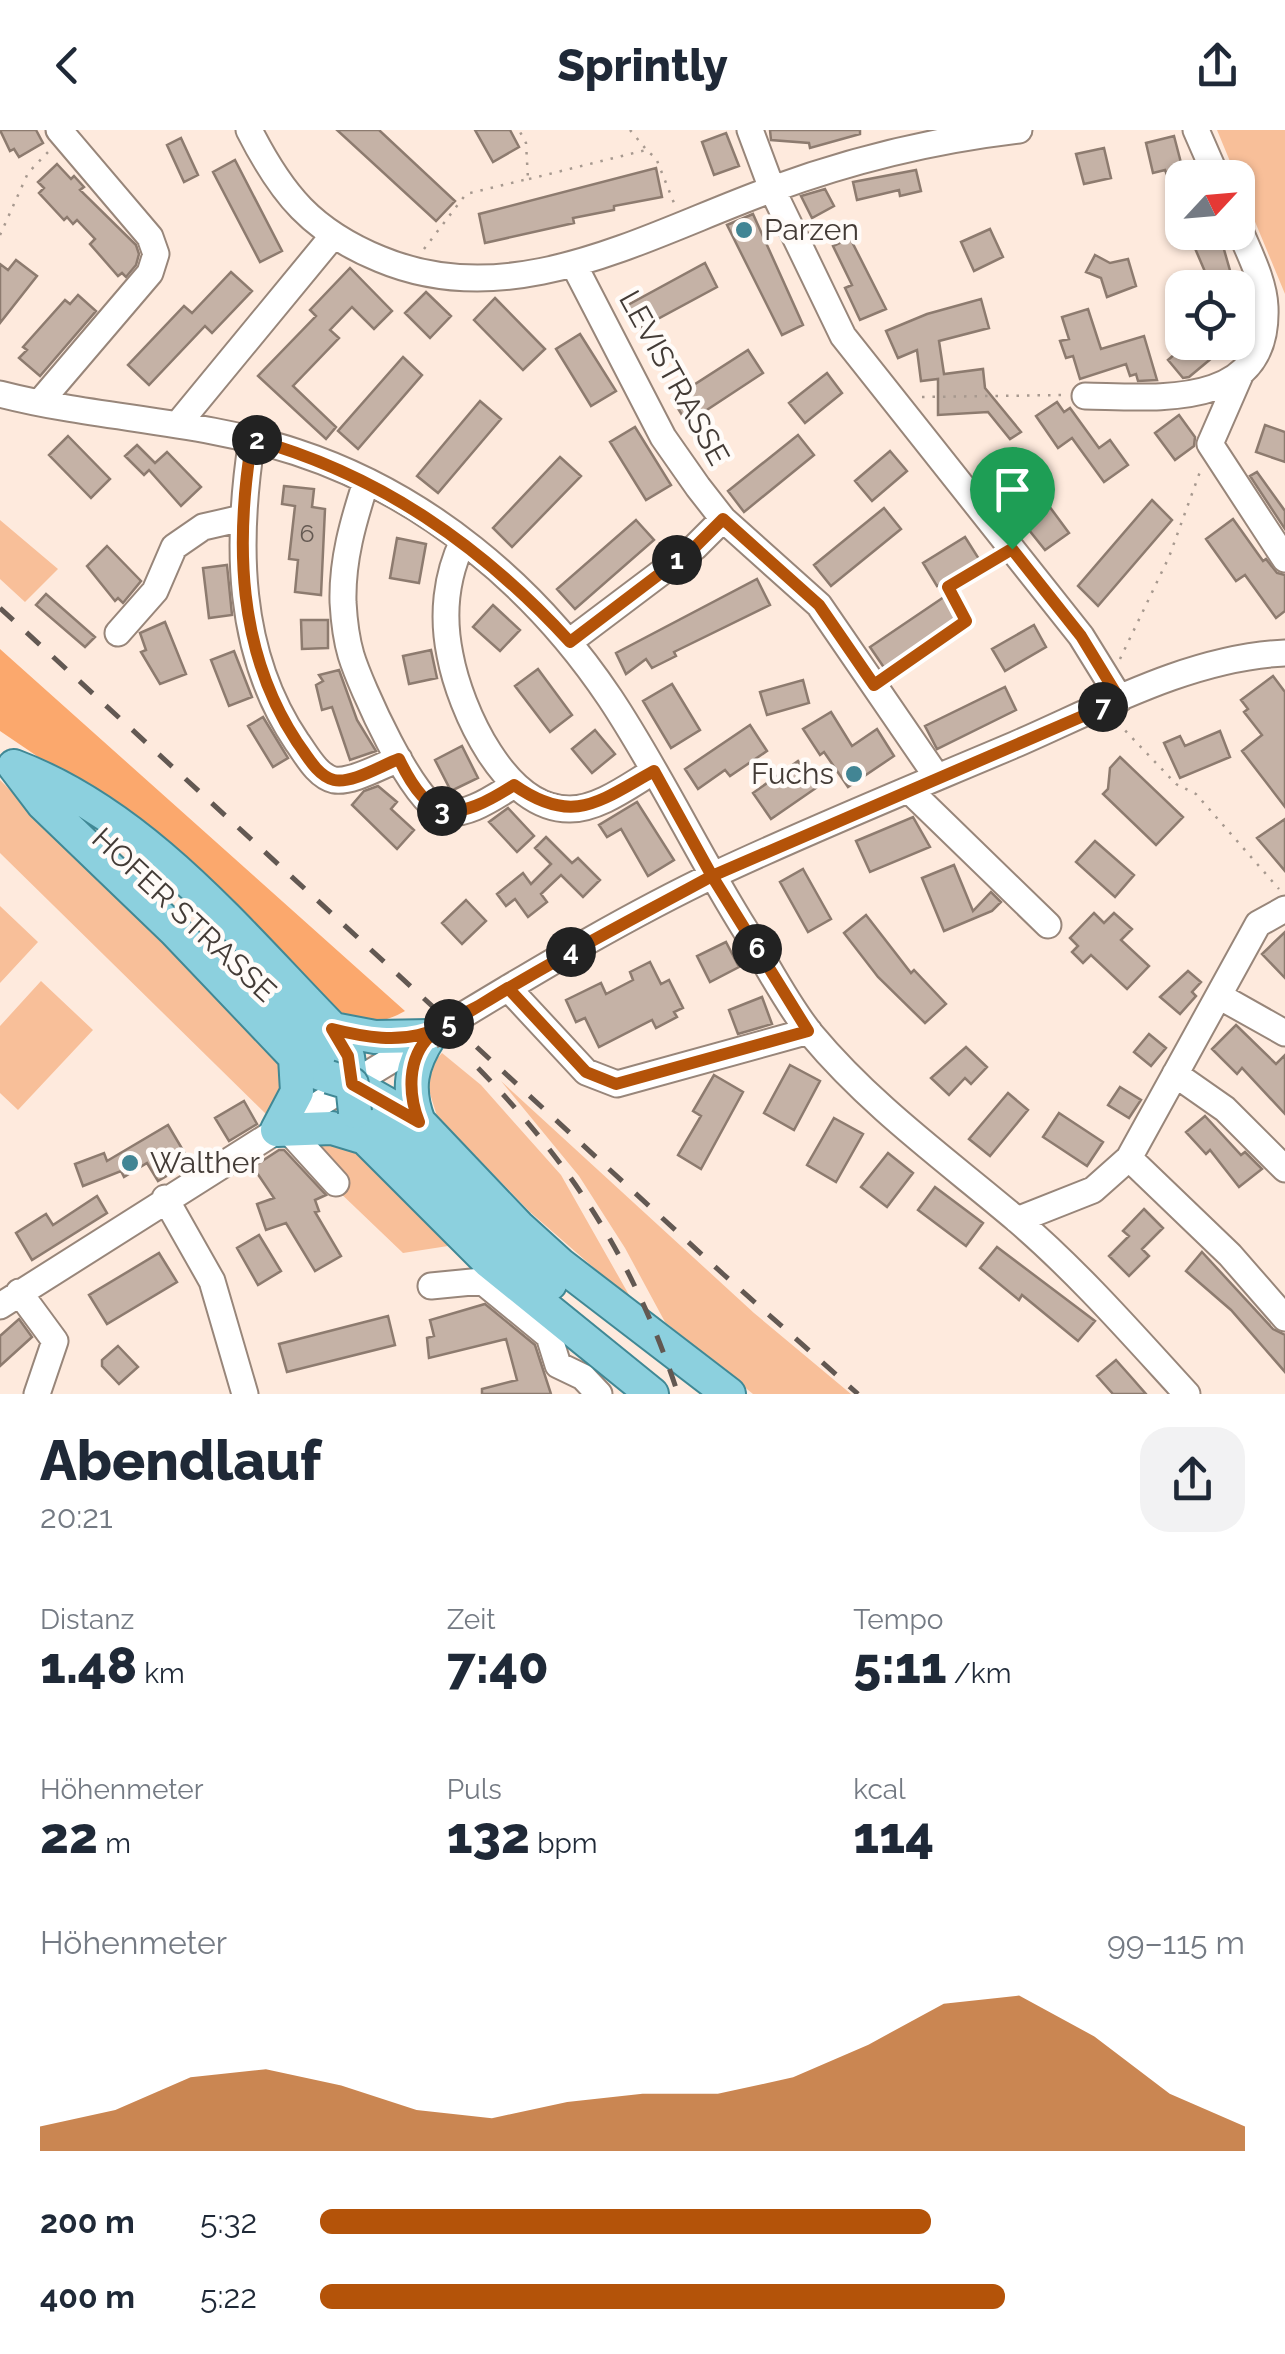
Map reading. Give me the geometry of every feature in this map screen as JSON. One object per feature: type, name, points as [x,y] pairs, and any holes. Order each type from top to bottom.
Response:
[{"type":"main road","points":[[7,762],[43,804],[186,942],[294,1057],[419,1122],[518,1226],[561,1265],[729,1394]]},
{"type":"main road","points":[[7,762],[59,783],[169,865],[421,1162],[503,1244],[595,1322],[692,1394]]},
{"type":"main road","name":"HOFER STRASSE","points":[[7,762],[108,840],[191,914],[352,1085]]},
{"type":"main road","points":[[294,1057],[296,1092],[282,1130],[332,1128],[376,1037],[430,1036],[412,1071],[412,1106],[419,1122]]},
{"type":"main road","points":[[352,1085],[488,1262],[652,1394]]},
{"type":"street","points":[[249,130],[279,181],[314,223],[332,237],[407,270],[452,280],[498,279],[574,265],[863,158],[950,138],[1019,130]]},
{"type":"street","points":[[750,130],[772,189],[828,310],[891,398],[1081,636],[1112,695]]},
{"type":"street","points":[[1196,130],[1209,160]]},
{"type":"street","points":[[40,402],[150,274],[156,254],[150,236],[62,134]]},
{"type":"street","points":[[178,424],[332,237]]},
{"type":"street","points":[[1247,250],[1266,305],[1256,356],[1241,373],[1210,444],[1285,560]]},
{"type":"street","name":"LEVISTRASSE","points":[[574,265],[664,437],[723,519],[819,605],[938,777]]},
{"type":"street","points":[[1085,396],[1167,397],[1198,393],[1241,373]]},
{"type":"street","points":[[0,394],[252,439],[318,459],[366,482],[463,541],[517,586],[570,642],[610,697],[712,876],[808,1031],[905,1130],[1072,1270],[1187,1394]]},
{"type":"street","points":[[252,439],[242,518],[248,619],[279,710],[308,758],[328,777],[342,780],[399,759]]},
{"type":"street","points":[[366,482],[346,552],[344,622],[355,667],[399,759],[418,794],[438,811],[470,808],[514,785]]},
{"type":"street","points":[[118,633],[155,591],[174,547],[203,527],[242,518]]},
{"type":"street","points":[[570,642],[695,547],[723,519]]},
{"type":"street","points":[[463,541],[447,595],[450,655],[478,728],[514,785],[549,806],[576,809],[592,805],[654,771]]},
{"type":"street","points":[[37,1394],[55,1342],[9,1299],[508,988],[712,876],[1112,695],[1225,660],[1285,653]]},
{"type":"street","points":[[908,790],[1048,925]]},
{"type":"street","points":[[1017,1220],[1093,1190],[1129,1158],[1258,924],[1284,900]]},
{"type":"street","points":[[508,988],[586,1072],[616,1084],[808,1031]]},
{"type":"street","points":[[1220,996],[1285,1033]]},
{"type":"street","points":[[1175,1074],[1256,1136],[1285,1169]]},
{"type":"street","points":[[282,1130],[336,1183]]},
{"type":"street","points":[[1129,1158],[1230,1255],[1285,1318]]},
{"type":"street","points":[[166,1198],[212,1281],[245,1394]]},
{"type":"street","points":[[432,1286],[482,1281],[549,1336],[558,1365],[591,1386]]},
{"type":"path","points":[[519,130],[526,142],[528,179]]},
{"type":"path","points":[[630,130],[656,158],[683,224]]},
{"type":"path","points":[[0,235],[30,169],[62,134]]},
{"type":"path","points":[[407,270],[466,194],[646,150]]},
{"type":"path","points":[[891,398],[1085,396]]},
{"type":"path","points":[[1210,444],[1112,695],[1116,720],[1176,784],[1196,794],[1284,900]]},
{"type":"path","points":[[874,685],[966,621],[948,587],[1012,549]]},
{"type":"shaded area","points":[[1217,130],[1285,130],[1285,294],[1255,222],[1255,160],[1229,160]]},
{"type":"shaded area","points":[[0,520],[58,569],[25,602],[0,579]]},
{"type":"shaded area","points":[[0,649],[405,1011],[371,1022],[337,1012],[118,811],[0,731]]},
{"type":"shaded area","points":[[0,780],[285,1063],[289,1078],[268,1116],[0,853]]},
{"type":"shaded area","points":[[0,906],[38,942],[0,983]]},
{"type":"shaded area","points":[[41,981],[93,1030],[18,1110],[0,1093],[0,1026]]},
{"type":"shaded area","points":[[442,1053],[481,1085],[561,1175],[633,1302],[530,1212],[437,1116],[426,1081],[429,1067]]},
{"type":"shaded area","points":[[501,1081],[754,1313],[851,1394],[753,1394],[665,1322],[625,1248],[579,1176]]},
{"type":"shaded area","points":[[325,1137],[362,1146],[448,1246],[403,1253],[334,1187],[306,1144]]},
{"type":"building","points":[[0,130],[36,130],[43,143],[19,157],[14,149],[10,151]]},
{"type":"building","points":[[337,130],[379,130],[455,201],[436,221]]},
{"type":"building","points":[[475,130],[510,130],[519,147],[493,162]]},
{"type":"building","points":[[770,130],[860,130],[860,134],[810,148],[809,143],[771,140]]},
{"type":"building","points":[[726,133],[739,166],[714,175],[702,142]]},
{"type":"building","points":[[1174,136],[1180,160],[1165,160],[1165,170],[1153,173],[1146,143]]},
{"type":"building","points":[[181,138],[198,175],[184,182],[167,145]]},
{"type":"building","points":[[1104,148],[1111,178],[1084,184],[1076,154]]},
{"type":"building","points":[[235,160],[282,251],[260,262],[213,172]]},
{"type":"building","points":[[57,164],[71,179],[74,176],[84,187],[80,190],[136,245],[136,265],[126,277],[122,273],[118,276],[90,244],[95,239],[77,220],[73,224],[67,217],[64,220],[39,193],[44,188],[38,182]]},
{"type":"building","points":[[656,168],[662,197],[614,206],[614,210],[573,218],[574,223],[485,243],[479,214]]},
{"type":"building","points":[[916,170],[921,191],[900,196],[899,190],[857,200],[853,182]]},
{"type":"building","points":[[825,189],[834,206],[812,218],[801,196]]},
{"type":"building","points":[[753,214],[803,325],[782,335],[727,225]]},
{"type":"building","points":[[990,229],[1003,257],[974,271],[961,242]]},
{"type":"building","points":[[850,238],[886,309],[860,320],[845,288],[852,285],[833,246]]},
{"type":"building","points":[[1196,250],[1224,250],[1230,270],[1204,270]]},
{"type":"building","points":[[1095,255],[1110,263],[1128,259],[1136,286],[1107,297],[1101,278],[1086,272]]},
{"type":"building","points":[[16,260],[37,276],[0,323],[0,264],[8,270]]},
{"type":"building","points":[[705,263],[717,287],[639,329],[626,306]]},
{"type":"building","points":[[350,268],[392,311],[374,329],[352,307],[330,330],[339,338],[293,386],[336,427],[326,439],[258,376],[316,316],[310,310]]},
{"type":"building","points":[[231,272],[252,291],[212,333],[205,326],[149,385],[128,365],[184,306],[192,313]]},
{"type":"building","points":[[426,292],[451,316],[430,338],[405,313]]},
{"type":"building","points":[[78,295],[96,311],[40,376],[19,358],[27,350],[23,347],[65,300],[70,304]]},
{"type":"building","points":[[495,298],[545,349],[523,370],[474,320]]},
{"type":"building","points":[[981,299],[989,328],[939,341],[944,374],[983,369],[985,388],[1021,432],[1010,439],[988,412],[938,415],[938,379],[921,381],[917,350],[898,358],[886,331],[927,314]]},
{"type":"building","points":[[1088,309],[1101,349],[1144,336],[1157,380],[1138,381],[1136,374],[1130,376],[1126,364],[1080,379],[1073,356],[1066,358],[1060,341],[1069,339],[1062,317]]},
{"type":"building","points":[[580,334],[616,391],[591,406],[556,349]]},
{"type":"building","points":[[748,350],[763,373],[687,423],[672,399]]},
{"type":"building","points":[[403,357],[422,375],[358,449],[338,431]]},
{"type":"building","points":[[1168,360],[1209,360],[1189,377],[1183,378]]},
{"type":"building","points":[[827,373],[842,393],[805,423],[789,403]]},
{"type":"building","points":[[480,401],[501,419],[438,493],[417,476]]},
{"type":"building","points":[[1057,402],[1064,412],[1070,408],[1099,448],[1110,440],[1128,465],[1104,482],[1072,438],[1058,448],[1036,416]]},
{"type":"building","points":[[1179,415],[1195,437],[1194,446],[1175,460],[1155,433]]},
{"type":"building","points":[[1265,425],[1285,432],[1285,462],[1256,452]]},
{"type":"building","points":[[635,427],[671,485],[646,500],[610,442]]},
{"type":"building","points":[[798,435],[814,455],[744,512],[728,491]]},
{"type":"building","points":[[68,436],[110,479],[91,498],[49,455]]},
{"type":"building","points":[[137,445],[155,463],[167,452],[201,487],[181,506],[149,470],[144,475],[125,456]]},
{"type":"building","points":[[890,451],[907,471],[872,501],[855,481]]},
{"type":"building","points":[[1003,452],[1069,533],[1045,550],[980,469]]},
{"type":"building","points":[[560,457],[581,476],[512,547],[493,528]]},
{"type":"building","points":[[1257,472],[1285,511],[1285,529],[1250,476]]},
{"type":"building","points":[[284,486],[314,489],[312,507],[325,509],[321,595],[295,592],[298,560],[289,559],[295,506],[282,504]]},
{"type":"building","points":[[1152,500],[1172,520],[1098,606],[1078,586]]},
{"type":"building","points":[[884,508],[901,529],[831,586],[814,565]]},
{"type":"building","points":[[1233,519],[1263,561],[1266,559],[1277,573],[1285,575],[1285,611],[1276,618],[1245,575],[1236,581],[1206,539]]},
{"type":"building","points":[[636,520],[654,540],[575,609],[557,589]]},
{"type":"building","points":[[965,537],[979,559],[937,586],[923,563]]},
{"type":"building","points":[[397,538],[426,544],[419,583],[390,578]]},
{"type":"building","points":[[107,546],[141,581],[123,603],[118,598],[115,601],[87,566]]},
{"type":"building","points":[[227,565],[232,615],[209,618],[203,568]]},
{"type":"building","points":[[757,579],[770,605],[674,652],[676,656],[652,668],[646,659],[626,674],[616,653]]},
{"type":"building","points":[[46,594],[95,637],[85,647],[36,605]]},
{"type":"building","points":[[944,597],[959,620],[885,669],[870,647]]},
{"type":"building","points":[[493,605],[520,630],[500,651],[473,627]]},
{"type":"building","points":[[301,620],[328,620],[328,648],[302,649]]},
{"type":"building","points":[[165,622],[186,674],[160,684],[141,652],[146,650],[140,633]]},
{"type":"building","points":[[1034,625],[1046,647],[1005,671],[992,649]]},
{"type":"building","points":[[431,650],[437,678],[409,684],[403,656]]},
{"type":"building","points":[[234,651],[252,697],[229,706],[211,660]]},
{"type":"building","points":[[538,669],[572,715],[550,732],[515,686]]},
{"type":"building","points":[[339,670],[357,720],[376,751],[350,760],[332,707],[322,710],[316,685],[323,681],[319,675]]},
{"type":"building","points":[[1273,676],[1285,692],[1285,807],[1242,751],[1262,735],[1244,712],[1248,709],[1241,700]]},
{"type":"building","points":[[803,680],[809,703],[767,715],[760,692]]},
{"type":"building","points":[[672,684],[700,730],[671,748],[643,701]]},
{"type":"building","points":[[1005,687],[1016,710],[937,749],[925,726]]},
{"type":"building","points":[[831,712],[852,746],[877,729],[894,756],[848,787],[803,729]]},
{"type":"building","points":[[263,717],[288,758],[273,767],[248,726]]},
{"type":"building","points":[[750,725],[767,751],[730,776],[725,770],[698,789],[685,769]]},
{"type":"building","points":[[595,730],[615,754],[592,773],[572,749]]},
{"type":"building","points":[[1220,731],[1230,757],[1180,778],[1164,743],[1180,736],[1185,746]]},
{"type":"building","points":[[462,746],[478,778],[451,791],[435,760]]},
{"type":"building","points":[[1120,757],[1183,817],[1156,845],[1103,794],[1108,789],[1110,768]]},
{"type":"building","points":[[798,761],[816,788],[771,819],[753,793]]},
{"type":"building","points":[[378,786],[397,802],[391,809],[414,830],[397,849],[352,805],[364,791]]},
{"type":"building","points":[[637,802],[674,860],[648,876],[621,829],[607,837],[599,825]]},
{"type":"building","points":[[508,808],[534,836],[517,852],[489,822]]},
{"type":"building","points":[[913,817],[930,847],[870,872],[856,841]]},
{"type":"building","points":[[1285,819],[1285,871],[1257,838]]},
{"type":"building","points":[[546,837],[572,863],[578,858],[600,880],[583,897],[561,875],[541,894],[547,902],[528,917],[515,899],[506,906],[497,894],[523,873],[531,884],[551,864],[535,848]]},
{"type":"building","points":[[1095,841],[1134,875],[1115,897],[1076,862]]},
{"type":"building","points":[[954,865],[973,911],[991,892],[1001,902],[992,911],[944,931],[922,878]]},
{"type":"building","points":[[803,869],[831,919],[808,932],[780,882]]},
{"type":"building","points":[[466,900],[486,921],[462,944],[442,923]]},
{"type":"building","points":[[1094,913],[1104,923],[1114,913],[1132,929],[1121,940],[1149,966],[1127,989],[1091,955],[1083,963],[1072,952],[1078,946],[1070,938]]},
{"type":"building","points":[[866,915],[911,973],[914,970],[946,1004],[925,1023],[878,977],[844,933]]},
{"type":"building","points":[[1285,932],[1285,978],[1262,954]]},
{"type":"building","points":[[726,942],[739,967],[710,982],[697,956]]},
{"type":"building","points":[[650,962],[661,984],[669,980],[683,1008],[674,1012],[677,1017],[656,1028],[652,1020],[599,1047],[585,1018],[576,1022],[566,1000],[601,983],[606,994],[633,980],[630,972]]},
{"type":"building","points":[[1188,971],[1201,982],[1192,992],[1196,996],[1180,1014],[1160,997]]},
{"type":"building","points":[[762,997],[772,1024],[738,1034],[729,1010]]},
{"type":"building","points":[[1236,1025],[1276,1064],[1285,1055],[1285,1114],[1242,1068],[1237,1074],[1212,1049]]},
{"type":"building","points":[[1149,1034],[1166,1048],[1151,1066],[1134,1052]]},
{"type":"building","points":[[966,1047],[987,1067],[971,1084],[965,1078],[949,1095],[931,1078]]},
{"type":"building","points":[[790,1065],[820,1081],[794,1130],[764,1113]]},
{"type":"building","points":[[714,1075],[743,1092],[701,1169],[678,1155],[701,1116],[693,1111]]},
{"type":"building","points":[[1120,1087],[1141,1100],[1129,1118],[1108,1105]]},
{"type":"building","points":[[1008,1093],[1028,1110],[990,1156],[969,1139]]},
{"type":"building","points":[[244,1101],[257,1124],[229,1141],[215,1118]]},
{"type":"building","points":[[1059,1113],[1103,1142],[1087,1166],[1043,1137]]},
{"type":"building","points":[[1205,1116],[1241,1155],[1245,1152],[1262,1169],[1239,1187],[1210,1150],[1206,1154],[1186,1132]]},
{"type":"building","points":[[834,1118],[863,1134],[836,1182],[807,1165]]},
{"type":"building","points":[[168,1125],[190,1162],[158,1181],[147,1163],[124,1177],[121,1171],[83,1186],[75,1164],[104,1153],[107,1161]]},
{"type":"building","points":[[284,1150],[326,1195],[315,1200],[319,1211],[315,1212],[341,1256],[315,1271],[286,1223],[266,1230],[257,1204],[274,1198],[253,1167]]},
{"type":"building","points":[[888,1153],[913,1173],[887,1207],[861,1187]]},
{"type":"building","points":[[935,1187],[983,1223],[966,1246],[918,1210]]},
{"type":"building","points":[[97,1196],[107,1213],[32,1260],[16,1233],[46,1214],[53,1225]]},
{"type":"building","points":[[1144,1209],[1163,1228],[1142,1249],[1149,1256],[1129,1276],[1109,1256],[1129,1236],[1123,1231]]},
{"type":"building","points":[[259,1235],[281,1271],[258,1285],[237,1248]]},
{"type":"building","points":[[997,1247],[1095,1321],[1078,1341],[1022,1295],[1019,1300],[980,1268]]},
{"type":"building","points":[[1202,1252],[1273,1329],[1285,1335],[1285,1372],[1231,1310],[1186,1271]]},
{"type":"building","points":[[159,1253],[177,1282],[107,1324],[89,1295]]},
{"type":"building","points":[[485,1304],[535,1345],[551,1394],[482,1394],[482,1389],[517,1380],[506,1339],[429,1358],[427,1338],[434,1336],[430,1320]]},
{"type":"building","points":[[388,1316],[395,1345],[287,1372],[279,1344]]},
{"type":"building","points":[[19,1319],[32,1337],[0,1366],[0,1336]]},
{"type":"building","points":[[118,1346],[138,1367],[119,1384],[102,1366],[102,1360]]},
{"type":"building","points":[[1116,1360],[1146,1394],[1113,1394],[1097,1376]]},
{"type":"railway","points":[[0,608],[858,1394]]},
{"type":"railway","points":[[478,1068],[543,1142],[598,1219],[642,1302],[678,1394]]},
{"type":"place","name":"Parzen","points":[[744,230]]},
{"type":"place","name":"Fuchs","points":[[854,774]]},
{"type":"place","name":"Walther","points":[[130,1163]]},
{"type":"route","points":[[1012,549],[948,587],[966,621],[874,685],[819,605],[723,519],[695,547],[570,642],[491,562],[440,524],[338,468],[252,439],[241,541],[248,619],[279,710],[321,773],[342,780],[399,759],[418,794],[438,811],[448,812],[470,808],[514,785],[549,806],[584,808],[654,771],[712,876],[543,967],[508,988],[430,1036],[412,1071],[412,1106],[419,1122],[376,1094],[352,1084],[348,1056],[332,1029],[376,1037],[430,1036],[465,1014],[508,988],[586,1072],[616,1084],[808,1031],[712,876],[1120,700],[1081,636],[1012,549]]}]
